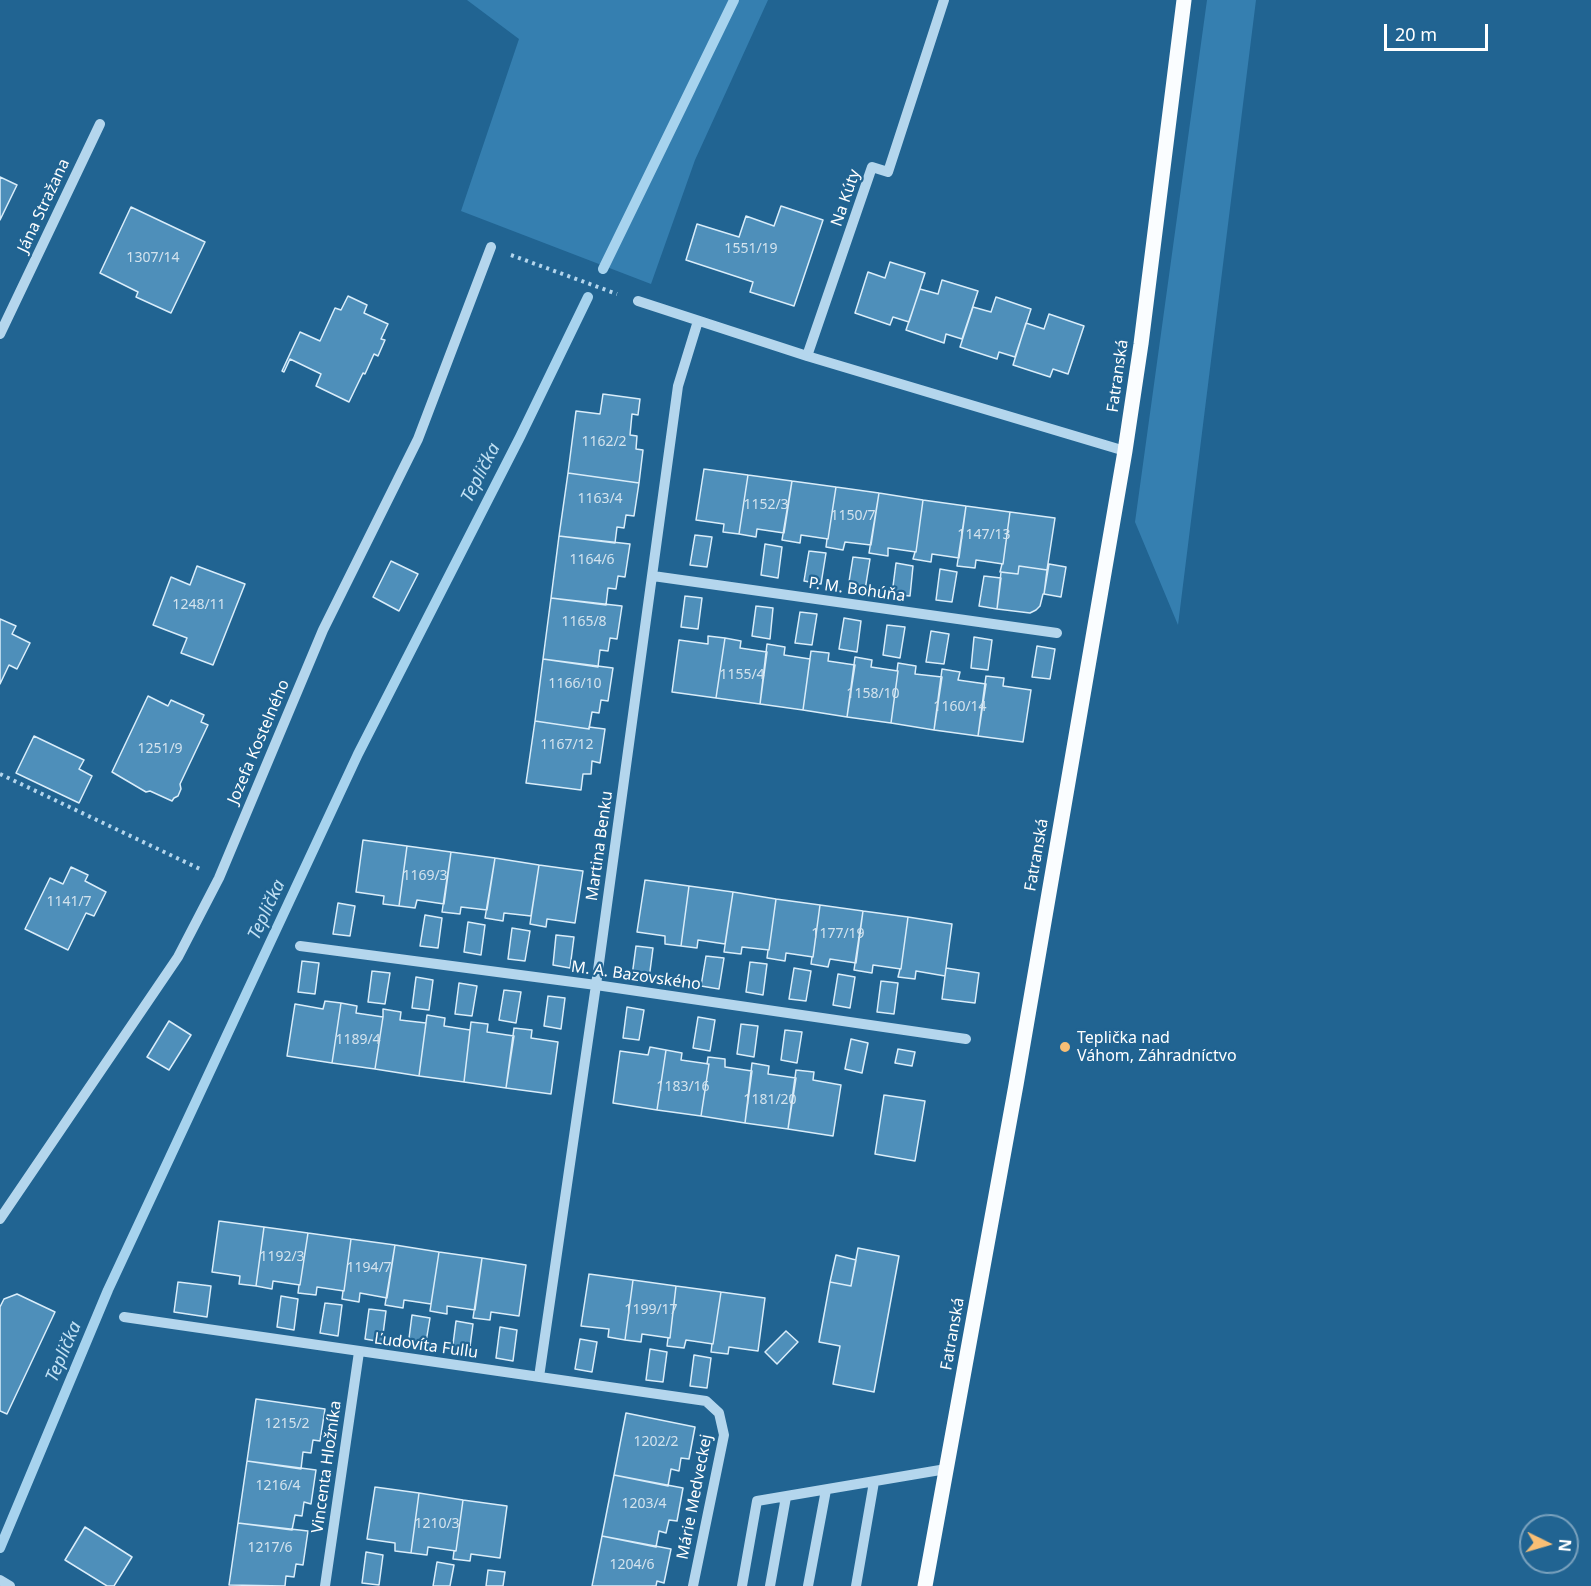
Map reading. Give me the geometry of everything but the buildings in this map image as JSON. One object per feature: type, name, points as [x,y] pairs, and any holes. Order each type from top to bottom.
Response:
[{"type":"main road","name":"Fatranská","points":[[925,1586],[1018,1073],[1125,451],[1141,344],[1184,0]]},
{"type":"street","name":"Na Kúty","points":[[807,356],[872,167],[888,171],[944,0]]},
{"type":"street","name":"Jána Stražana","points":[[0,334],[100,124]]},
{"type":"street","name":"Jozefa Kostelného","points":[[0,1219],[178,957],[219,878],[323,630],[418,439],[491,247]]},
{"type":"street","points":[[638,302],[807,356],[1125,451]]},
{"type":"street","name":"Martina Benku","points":[[539,1377],[596,985],[678,386],[698,321]]},
{"type":"street","name":"P. M. Bohúňa","points":[[653,576],[1057,633]]},
{"type":"street","name":"M. A. Bazovského","points":[[300,946],[596,985],[966,1040]]},
{"type":"street","name":"Ľudovíta Fullu","points":[[124,1317],[706,1401],[719,1413]]},
{"type":"street","name":"Vincenta Hložníka","points":[[325,1586],[359,1352]]},
{"type":"street","name":"Márie Medveckej","points":[[693,1586],[724,1435],[719,1413]]},
{"type":"street","points":[[742,1586],[757,1502],[946,1469]]},
{"type":"street","points":[[856,1586],[874,1482]]},
{"type":"street","points":[[808,1586],[826,1490]]},
{"type":"street","points":[[770,1586],[786,1497]]},
{"type":"street","points":[[0,1580],[10,1586]]},
{"type":"path","points":[[491,247],[638,302]]},
{"type":"path","points":[[0,774],[219,878]]},
{"type":"shaded area","points":[[467,0],[768,0],[695,160],[651,284],[461,211],[519,39]]},
{"type":"shaded area","points":[[1207,0],[1256,0],[1178,625],[1135,522]]},
{"type":"waterway","name":"Teplička","points":[[603,269],[734,0]]},
{"type":"waterway","name":"Teplička","points":[[0,1548],[108,1290],[358,754],[520,437],[588,297]]},
{"type":"place","name":"Teplička nad Váhom, Záhradníctvo","points":[[1065,1047]]}]
